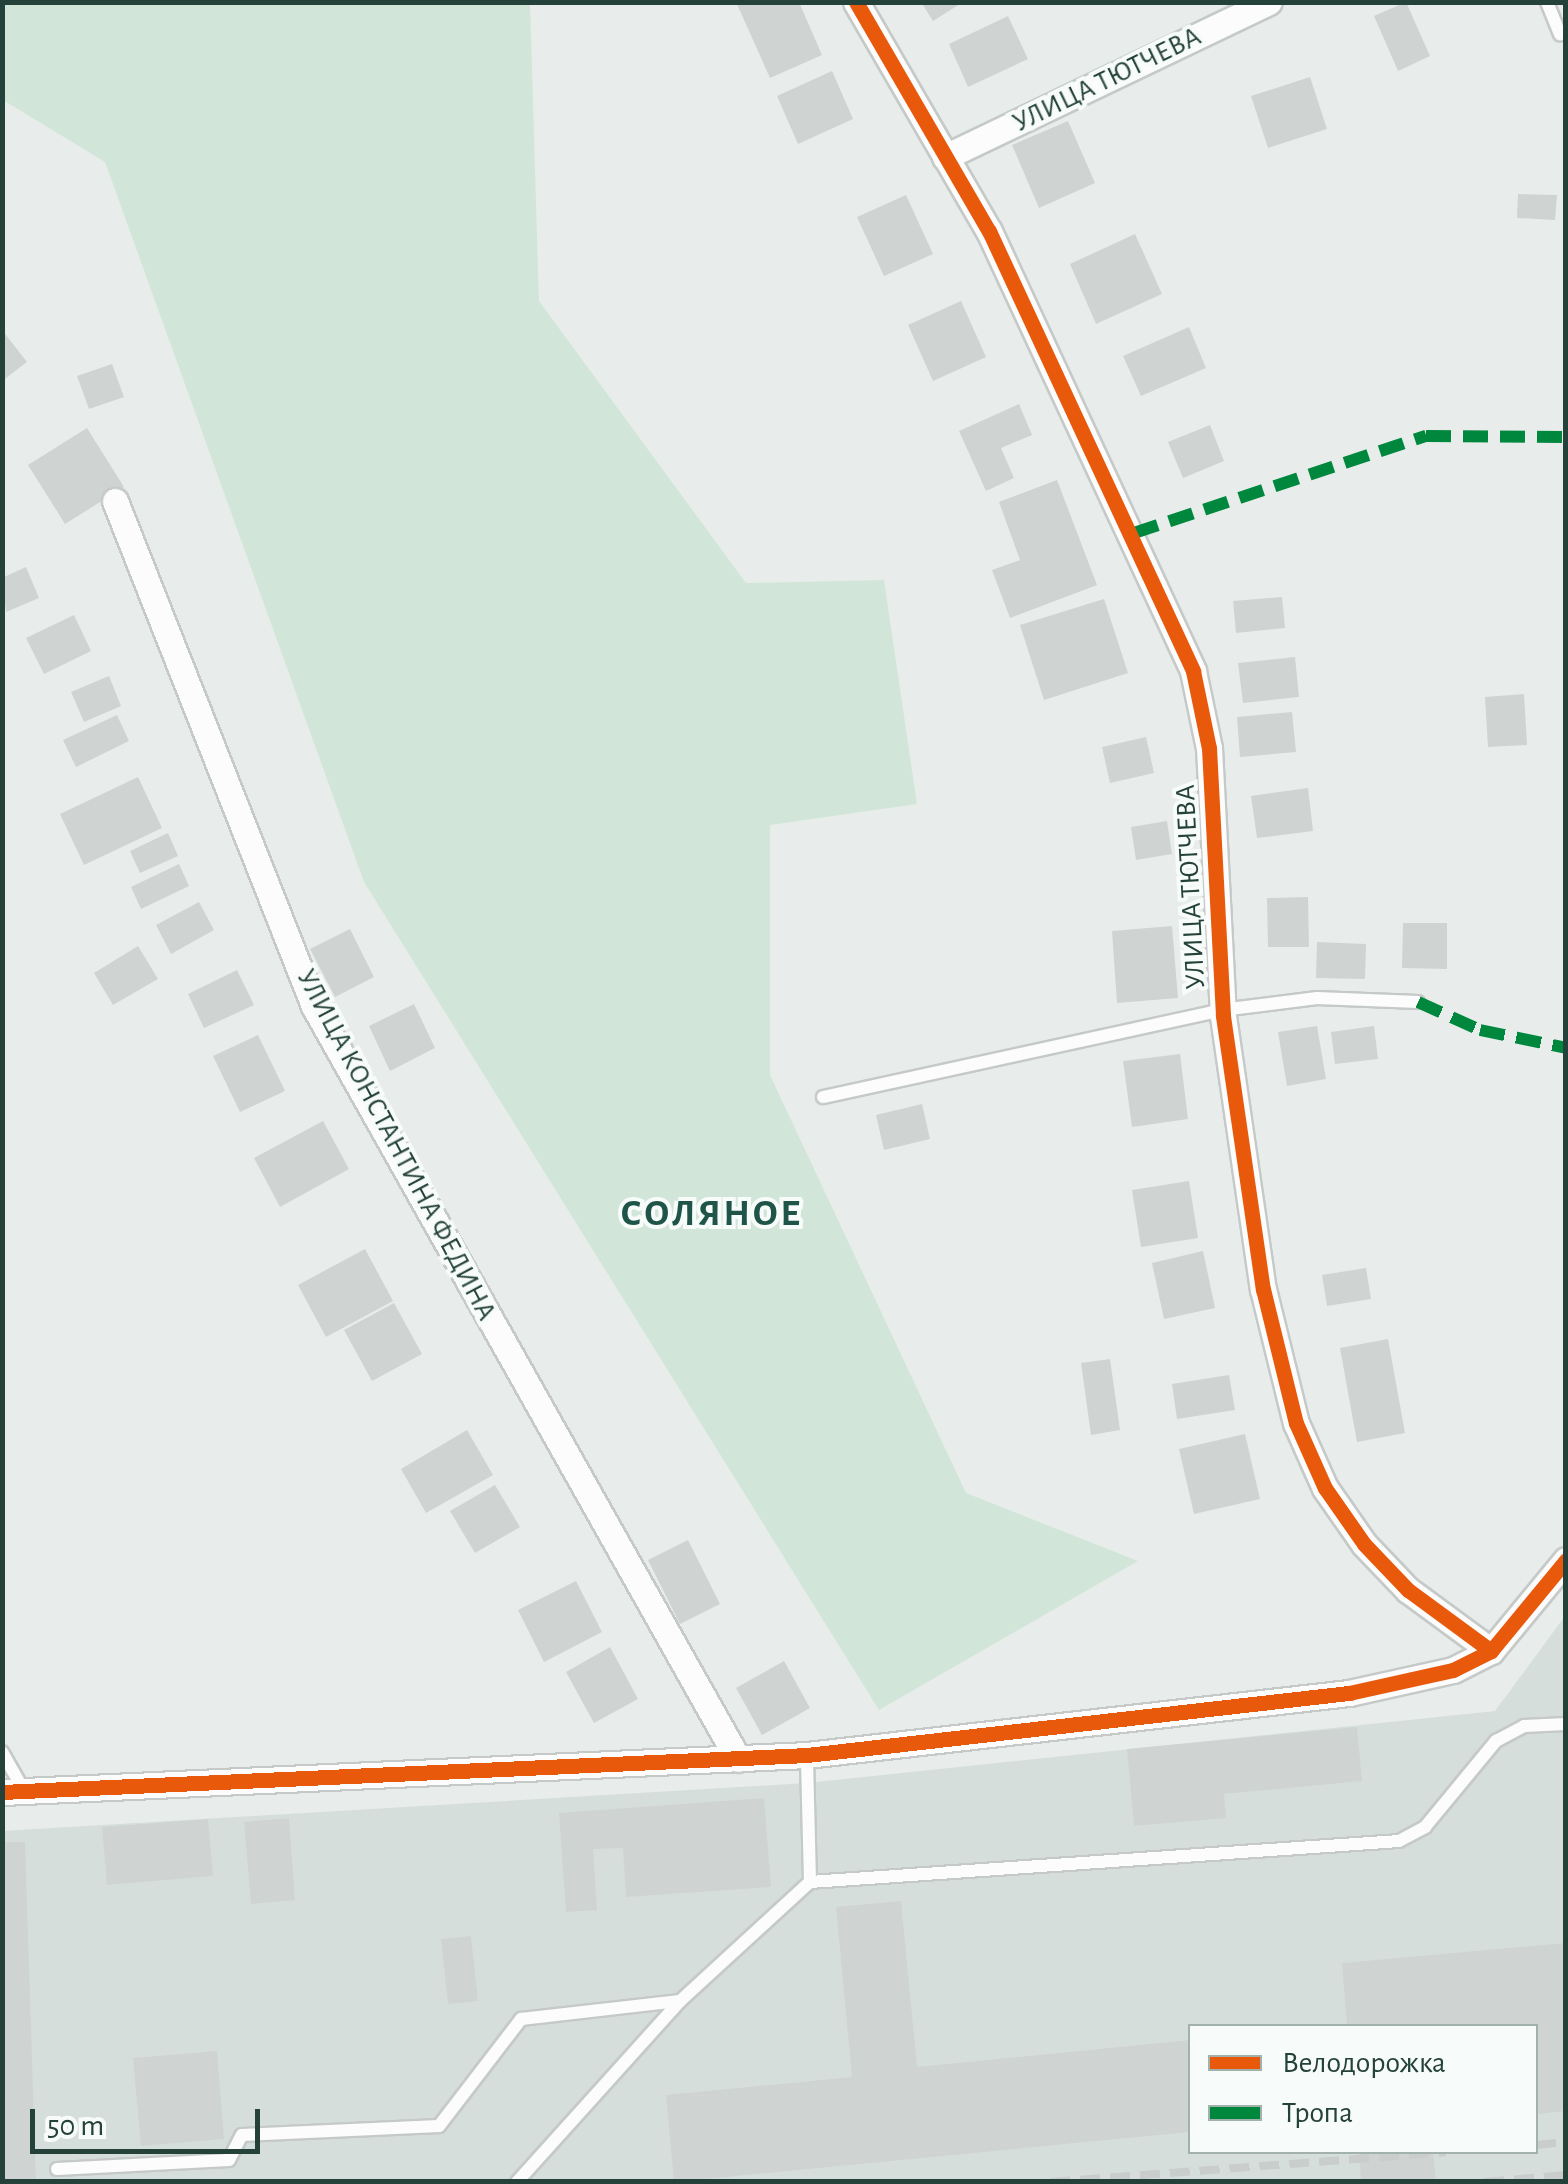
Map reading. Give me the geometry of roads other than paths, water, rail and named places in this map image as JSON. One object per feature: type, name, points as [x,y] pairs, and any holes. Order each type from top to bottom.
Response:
[{"type":"street","name":"УЛИЦА ТЮТЧЕВА","points":[[856,2],[1019,290],[1193,671],[1209,748],[1222,1010],[1264,1289],[1296,1423],[1325,1488],[1364,1544],[1408,1590],[1491,1651]]},
{"type":"street","name":"УЛИЦА ТЮТЧЕВА","points":[[945,157],[1269,2]]},
{"type":"street","name":"УЛИЦА КОНСТАНТИНА ФЕДИНА","points":[[115,502],[314,1006],[738,1759]]},
{"type":"street","points":[[13,1790],[806,1755],[1349,1693],[1453,1670],[1491,1651],[1566,1560]]},
{"type":"lane","points":[[1547,2],[1560,34]]},
{"type":"lane","points":[[823,1098],[1222,1010],[1317,998],[1418,1002]]},
{"type":"lane","points":[[517,2182],[680,2001],[810,1882],[1399,1841],[1425,1828],[1496,1741],[1524,1726],[1566,1724]]},
{"type":"lane","points":[[2,1752],[13,1790]]},
{"type":"lane","points":[[806,1755],[810,1882]]},
{"type":"lane","points":[[56,2169],[229,2160],[242,2135],[440,2126],[521,2019],[680,2001]]},
{"type":"railway","points":[[1538,2145],[1566,2142]]},
{"type":"railway","points":[[1050,2182],[1420,2154]]},
{"type":"railway","points":[[1484,2182],[1566,2175]]},
{"type":"district","name":"СОЛЯНОЕ","points":[[712,1215]]}]
